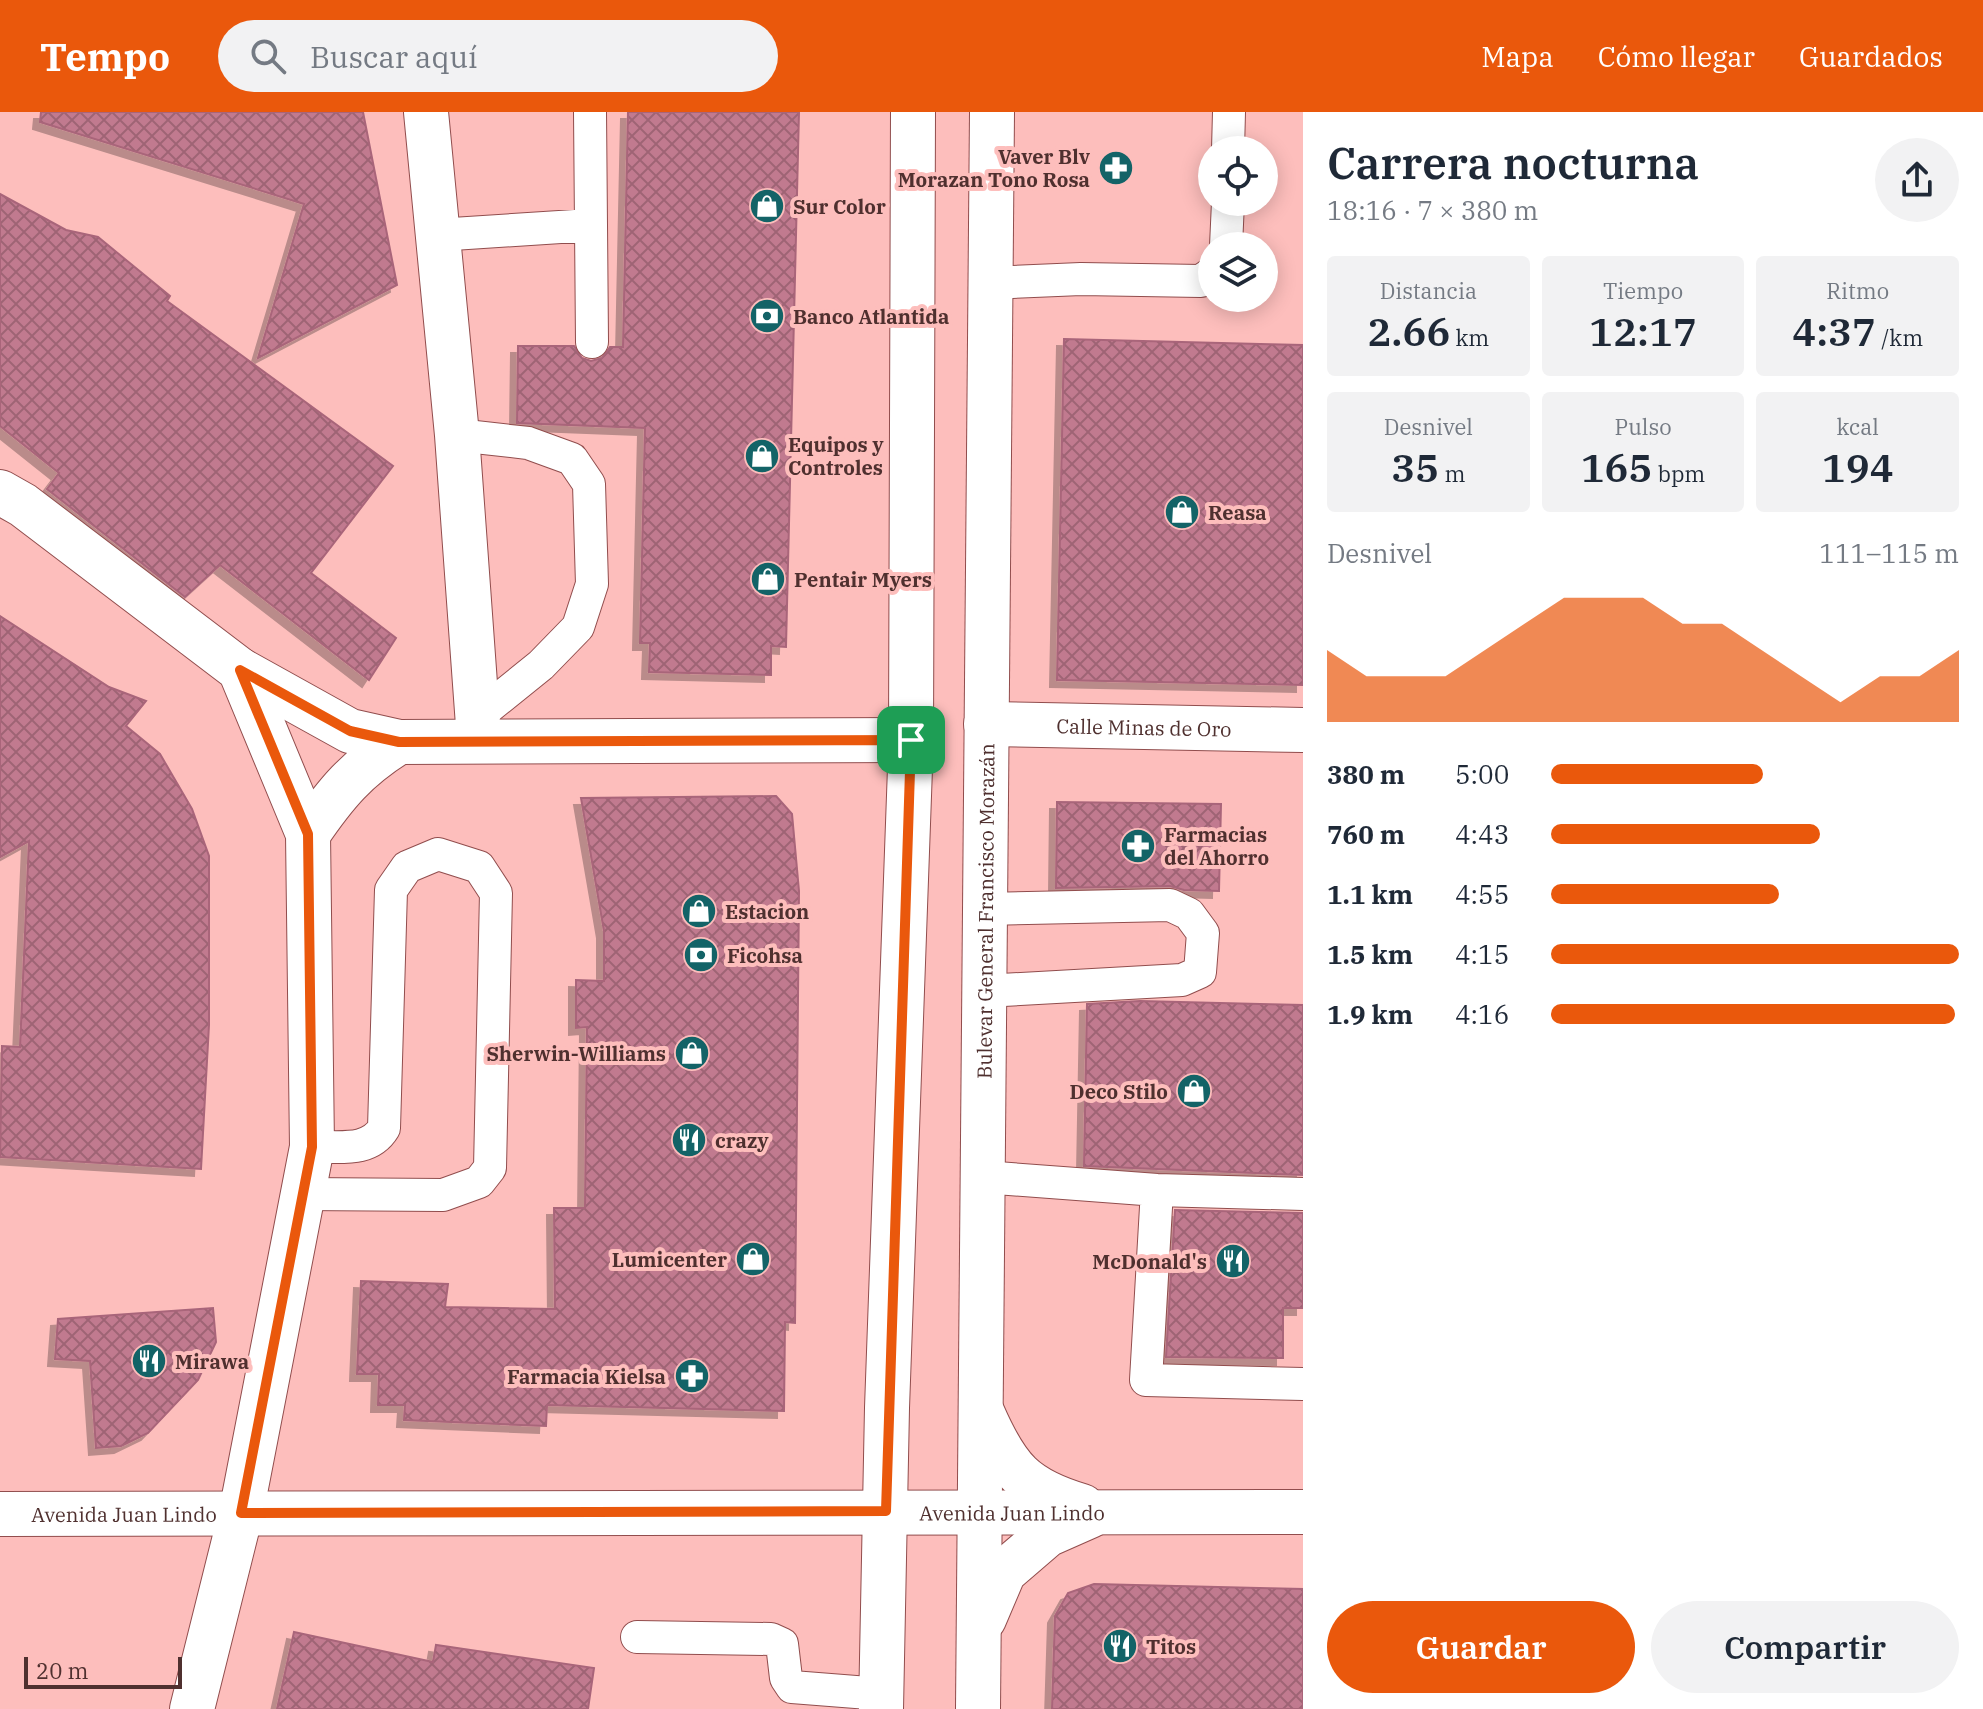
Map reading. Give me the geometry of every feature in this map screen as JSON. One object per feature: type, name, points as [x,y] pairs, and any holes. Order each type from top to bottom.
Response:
[{"type":"street","points":[[426,112],[457,435],[479,727]]},
{"type":"street","points":[[881,1702],[887,1408],[911,740],[913,112]]},
{"type":"street","name":"Bulevar General Francisco Morazán","points":[[978,1709],[992,112]]},
{"type":"street","points":[[0,492],[23,505],[240,670],[350,731],[399,742]]},
{"type":"street","points":[[192,1709],[241,1513],[312,1147],[308,834],[240,670]]},
{"type":"street","name":"Calle Minas de Oro","points":[[986,724],[1303,730]]},
{"type":"street","points":[[308,834],[339,789],[365,763],[399,742],[479,727],[911,740]]},
{"type":"street","points":[[799,1512],[834,1497],[867,1460],[887,1408]]},
{"type":"street","points":[[980,1408],[1002,1458],[1046,1496],[1100,1512]]},
{"type":"street","points":[[978,1631],[1004,1572],[1047,1535],[1100,1512]]},
{"type":"street","name":"Avenida Juan Lindo","points":[[0,1514],[1303,1512]]},
{"type":"lane","points":[[590,112],[592,342]]},
{"type":"lane","points":[[1228,136],[1229,112]]},
{"type":"lane","points":[[437,235],[591,225]]},
{"type":"lane","points":[[990,283],[1081,279],[1198,281]]},
{"type":"lane","points":[[457,435],[528,443],[572,459],[589,484],[592,584],[578,627],[479,727]]},
{"type":"lane","points":[[302,1194],[443,1195],[479,1182],[490,1168],[496,893],[479,867],[438,854],[407,867],[391,890],[384,1128],[377,1140],[367,1146],[312,1147]]},
{"type":"lane","points":[[984,991],[1182,980],[1200,972],[1203,933],[1189,914],[1170,905],[985,909]]},
{"type":"lane","points":[[983,1177],[1157,1190],[1303,1194]]},
{"type":"lane","points":[[1157,1190],[1146,1380],[1303,1384]]},
{"type":"lane","points":[[637,1637],[771,1639],[782,1644],[786,1678],[792,1687],[881,1702]]},
{"type":"building","points":[[41,112],[363,112],[397,285],[258,358],[304,204],[40,122]]},
{"type":"building","points":[[628,112],[799,112],[786,647],[771,646],[771,675],[649,672],[650,643],[640,643],[645,428],[517,423],[518,346],[574,346],[582,358],[591,361],[602,358],[610,347],[623,347]]},
{"type":"building","points":[[0,194],[66,230],[98,237],[170,296],[167,301],[393,466],[311,573],[396,638],[369,680],[220,565],[185,597],[47,489],[59,473],[0,426]]},
{"type":"building","name":"Reasa","points":[[1064,339],[1303,345],[1303,685],[1057,680]]},
{"type":"building","points":[[0,616],[109,687],[146,701],[126,726],[160,754],[192,809],[209,856],[209,1025],[201,1169],[0,1157],[2,1046],[20,1047],[29,841],[0,857]]},
{"type":"building","points":[[776,796],[792,814],[799,891],[795,1323],[785,1322],[784,1411],[547,1405],[546,1426],[404,1420],[405,1405],[378,1405],[379,1374],[357,1374],[361,1281],[448,1284],[445,1307],[555,1309],[554,1208],[585,1208],[587,1027],[576,1028],[576,980],[604,981],[604,931],[581,798]]},
{"type":"building","name":"Farmacias del Ahorro","points":[[1057,802],[1221,804],[1219,891],[1184,890],[1170,886],[1056,888]]},
{"type":"building","name":"Deco Stilo","points":[[1140,1001],[1303,1005],[1303,1175],[1084,1166],[1087,1004]]},
{"type":"building","name":"McDonald's","points":[[1175,1210],[1303,1213],[1303,1308],[1283,1308],[1283,1358],[1166,1357]]},
{"type":"building","name":"Mirawa","points":[[213,1308],[216,1342],[198,1380],[148,1433],[121,1446],[96,1448],[90,1361],[55,1359],[58,1319]]},
{"type":"building","points":[[1094,1584],[1303,1589],[1303,1709],[1052,1709],[1055,1616],[1068,1593]]},
{"type":"building","points":[[294,1632],[433,1662],[436,1645],[594,1668],[588,1709],[277,1709]]},
{"type":"place","name":"Vaver Blv Morazan Tono Rosa","points":[[1116,168]]},
{"type":"place","name":"Sur Color","points":[[767,206]]},
{"type":"place","name":"Banco Atlantida","points":[[767,316]]},
{"type":"place","name":"Equipos y Controles","points":[[762,456]]},
{"type":"place","name":"Reasa","points":[[1182,512]]},
{"type":"place","name":"Pentair Myers","points":[[768,579]]},
{"type":"place","name":"Farmacias del Ahorro","points":[[1138,846]]},
{"type":"place","name":"Estacion","points":[[699,911]]},
{"type":"place","name":"Ficohsa","points":[[701,955]]},
{"type":"place","name":"Sherwin-Williams","points":[[692,1053]]},
{"type":"place","name":"Deco Stilo","points":[[1194,1091]]},
{"type":"place","name":"crazy","points":[[689,1140]]},
{"type":"place","name":"Lumicenter","points":[[753,1259]]},
{"type":"place","name":"McDonald's","points":[[1233,1261]]},
{"type":"place","name":"Mirawa","points":[[149,1361]]},
{"type":"place","name":"Farmacia Kielsa","points":[[692,1376]]},
{"type":"place","name":"Titos","points":[[1120,1646]]},
{"type":"route","points":[[240,670],[350,731],[399,742],[479,739],[911,740],[886,1511],[241,1513],[312,1147],[312,1091],[308,834],[240,670]]}]
